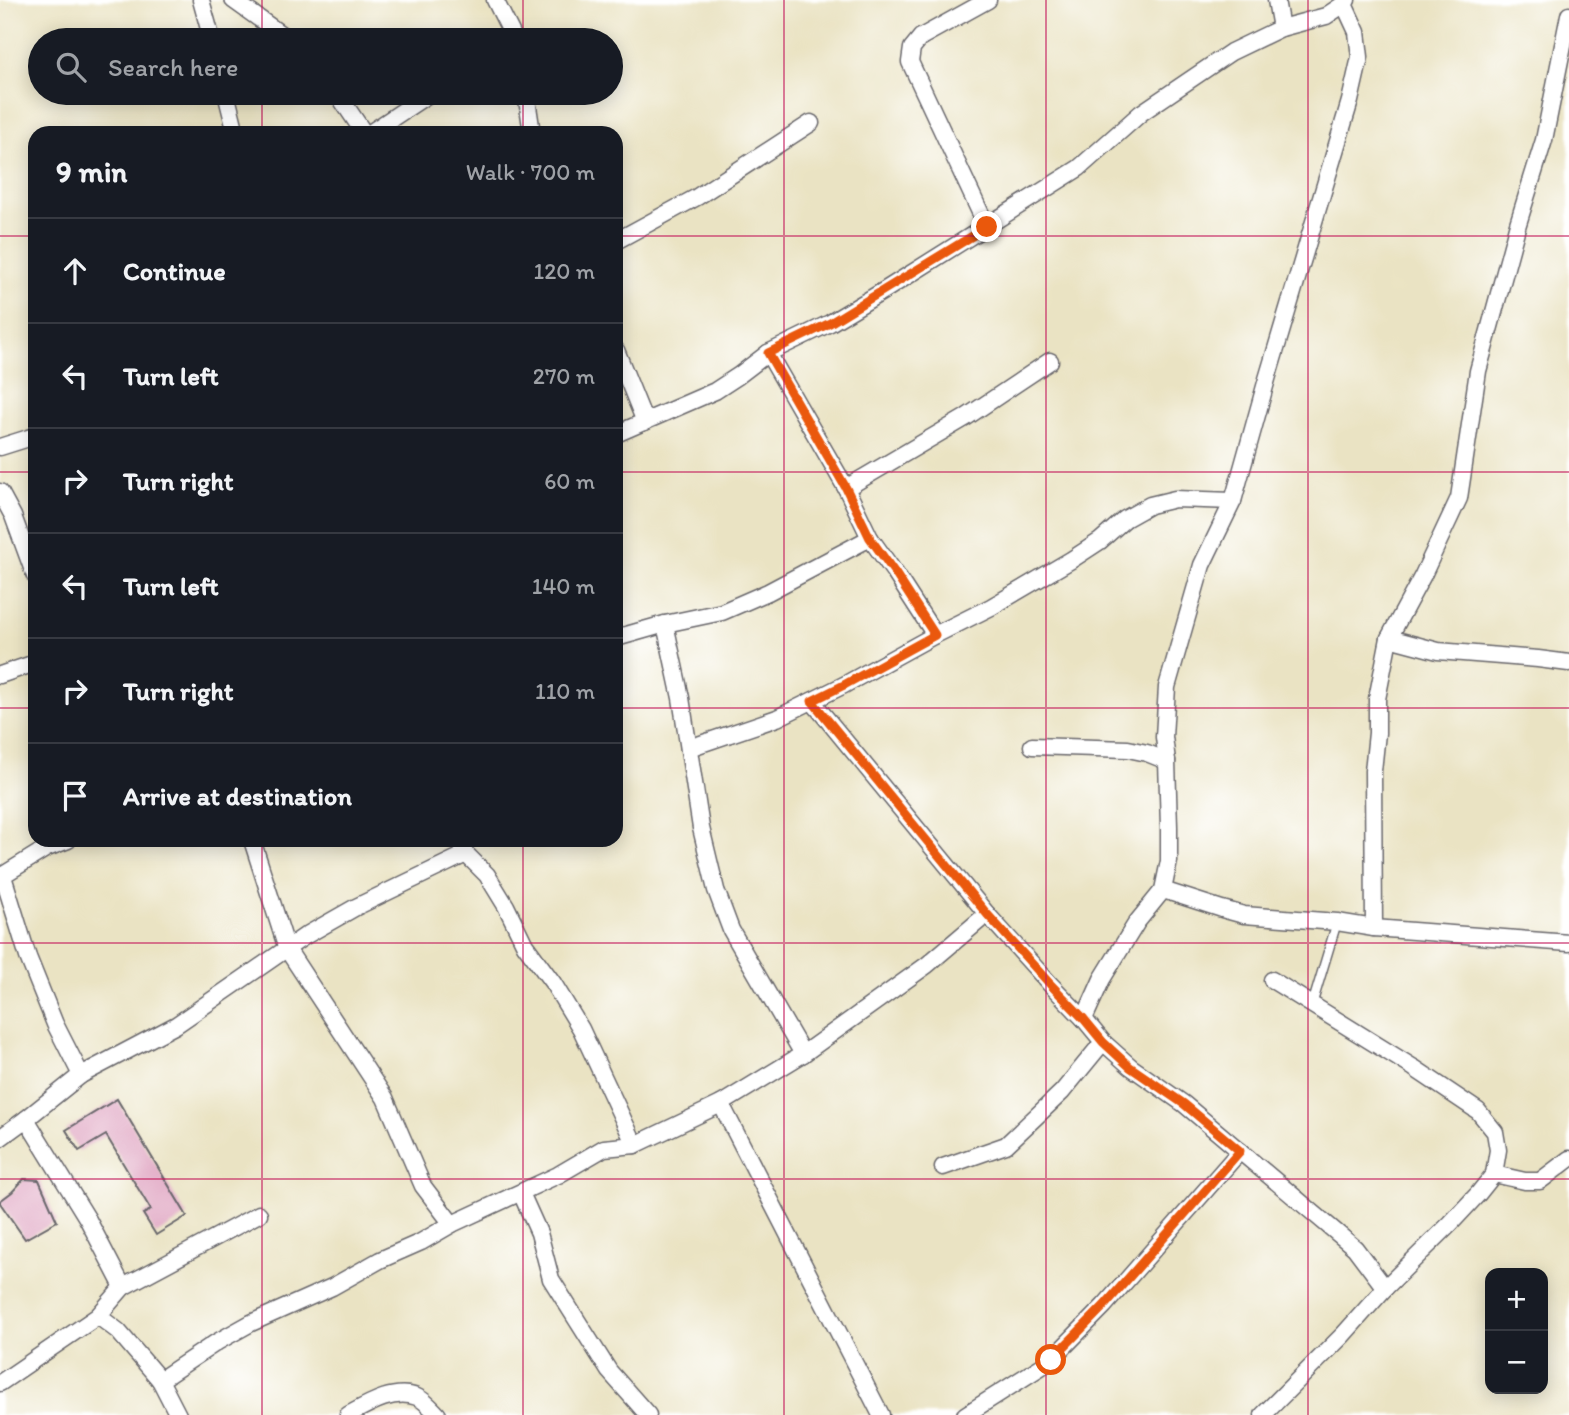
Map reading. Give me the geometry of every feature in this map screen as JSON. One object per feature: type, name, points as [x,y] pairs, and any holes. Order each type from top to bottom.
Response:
[{"type":"street","points":[[201,0],[209,28]]},
{"type":"street","points":[[233,0],[272,28]]},
{"type":"street","points":[[987,227],[909,62],[912,48],[921,37],[988,0]]},
{"type":"street","points":[[1276,0],[1281,28]]},
{"type":"street","points":[[497,1],[509,28]]},
{"type":"street","points":[[623,431],[715,391],[768,353],[830,323],[987,227],[1079,168],[1141,113],[1231,52],[1281,28],[1326,16],[1346,2],[1357,32],[1360,57],[1350,101],[1233,501],[1202,565],[1167,687],[1164,737],[1169,849],[1163,890],[1137,922],[1102,979],[1084,1019]]},
{"type":"street","points":[[1374,928],[1373,771],[1377,699],[1389,638],[1423,575],[1459,498],[1478,371],[1544,140],[1569,15]]},
{"type":"street","points":[[229,105],[234,126]]},
{"type":"street","points":[[345,105],[359,126]]},
{"type":"street","points":[[380,126],[412,105]]},
{"type":"street","points":[[528,105],[531,126]]},
{"type":"street","points":[[623,238],[697,197],[811,123]]},
{"type":"street","points":[[768,353],[846,488],[870,538],[935,635]]},
{"type":"street","points":[[846,488],[965,418],[1050,361]]},
{"type":"street","points":[[623,367],[645,422]]},
{"type":"street","points":[[0,447],[28,438]]},
{"type":"street","points":[[0,492],[13,516],[28,557]]},
{"type":"street","points":[[689,748],[777,718],[844,685],[991,607],[1071,560],[1100,541],[1125,519],[1150,505],[1175,499],[1233,501]]},
{"type":"street","points":[[623,636],[722,612],[768,592],[870,538]]},
{"type":"street","points":[[665,624],[681,698],[701,828],[716,890],[731,930],[803,1055]]},
{"type":"street","points":[[1389,638],[1438,651],[1569,663]]},
{"type":"street","points":[[0,676],[28,666]]},
{"type":"street","points":[[812,701],[987,914],[1103,1042],[1130,1067],[1184,1104],[1355,1248],[1385,1288]]},
{"type":"street","points":[[1032,746],[1129,749],[1167,761]]},
{"type":"street","points":[[50,847],[2,877],[41,990],[81,1075]]},
{"type":"street","points":[[254,847],[287,949],[385,1098],[424,1186],[452,1224]]},
{"type":"street","points":[[0,1138],[81,1075],[176,1025],[305,936],[462,847],[487,875],[525,945],[553,983],[580,1029],[635,1144]]},
{"type":"street","points":[[1163,890],[1244,915],[1569,943]]},
{"type":"street","points":[[160,1380],[251,1323],[332,1287],[452,1224],[558,1175],[604,1148],[635,1144],[721,1104],[803,1055],[927,965],[987,914]]},
{"type":"street","points":[[1263,1415],[1450,1224],[1494,1174],[1498,1150],[1495,1132],[1478,1111],[1272,980]]},
{"type":"street","points":[[943,1167],[1006,1145],[1062,1092],[1103,1042]]},
{"type":"street","points":[[721,1104],[881,1415]]},
{"type":"street","points":[[26,1119],[87,1218],[123,1287]]},
{"type":"street","points":[[965,1415],[1051,1360],[1104,1306],[1240,1151]]},
{"type":"street","points":[[1494,1174],[1525,1181],[1540,1181],[1569,1159]]},
{"type":"street","points":[[521,1193],[539,1233],[551,1279],[609,1371],[648,1415]]},
{"type":"street","points":[[0,1383],[98,1316],[123,1287],[259,1214]]},
{"type":"street","points":[[98,1316],[118,1331],[160,1380],[178,1415]]},
{"type":"street","points":[[348,1415],[377,1399],[406,1394],[419,1398],[438,1415]]},
{"type":"lane","points":[[1312,1005],[1336,922]]},
{"type":"building","points":[[117,1099],[187,1216],[156,1235],[143,1214],[151,1210],[106,1135],[79,1151],[66,1130]]},
{"type":"building","points":[[24,1179],[39,1180],[57,1221],[25,1239],[0,1203]]},
{"type":"route","points":[[987,227],[830,323],[768,353],[819,439],[870,538],[935,635],[812,701],[953,875],[1103,1042],[1130,1067],[1184,1104],[1240,1151],[1104,1306],[1051,1360]]}]
